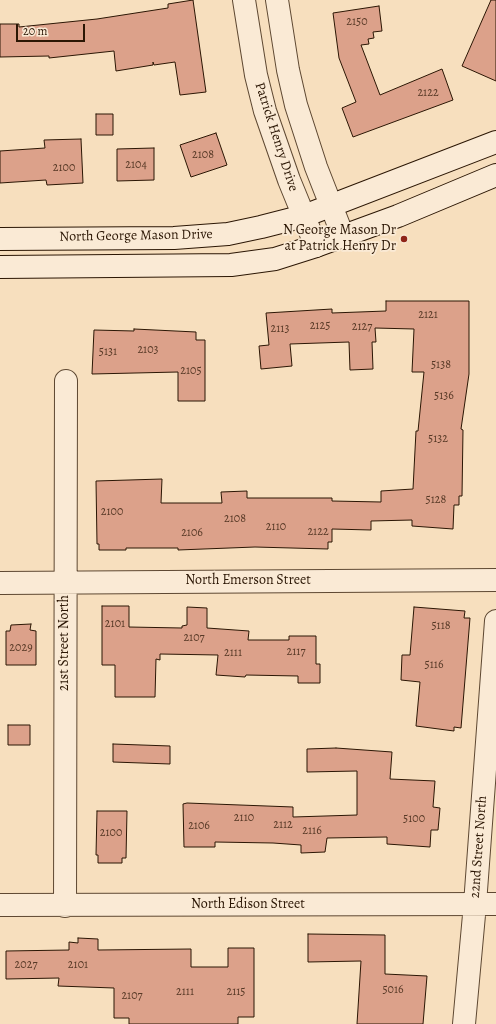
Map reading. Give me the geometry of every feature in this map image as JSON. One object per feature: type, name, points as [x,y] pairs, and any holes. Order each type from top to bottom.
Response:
[{"type":"street","name":"Patrick Henry Drive","points":[[244,0],[256,75],[265,112],[316,246]]},
{"type":"street","name":"Patrick Henry Drive","points":[[277,0],[288,70],[296,105],[316,168],[343,236]]},
{"type":"street","name":"North George Mason Drive","points":[[0,238],[174,238],[228,234],[304,216],[496,142]]},
{"type":"street","points":[[0,267],[231,265],[276,259],[343,236],[496,175]]},
{"type":"street","name":"21st Street North","points":[[64,906],[66,381]]},
{"type":"street","name":"North Emerson Street","points":[[0,583],[496,580]]},
{"type":"street","name":"22nd Street North","points":[[464,1024],[486,904],[496,621]]},
{"type":"street","name":"North Edison Street","points":[[0,905],[486,904]]},
{"type":"building","points":[[193,0],[206,92],[180,95],[175,62],[154,65],[153,62],[153,65],[116,71],[114,51],[49,58],[49,56],[0,57],[0,24],[19,24],[19,27],[97,19],[168,8],[168,4]]},
{"type":"building","points":[[491,0],[496,0],[496,81],[462,66]]},
{"type":"building","points":[[379,6],[382,31],[373,32],[374,38],[368,39],[369,44],[361,45],[380,95],[442,69],[453,100],[353,137],[342,108],[356,102],[339,58],[333,13]]},
{"type":"building","points":[[96,114],[113,114],[113,135],[96,135]]},
{"type":"building","points":[[216,133],[227,165],[191,177],[180,145]]},
{"type":"building","points":[[81,139],[83,183],[47,185],[46,180],[0,183],[0,151],[45,148],[44,140]]},
{"type":"building","points":[[154,148],[154,180],[117,181],[117,149]]},
{"type":"building","points":[[386,301],[469,301],[469,374],[461,429],[463,430],[462,496],[459,496],[459,505],[454,505],[453,529],[412,526],[412,520],[371,521],[371,530],[332,529],[332,542],[328,542],[328,549],[255,547],[178,550],[178,548],[126,548],[126,550],[99,550],[99,544],[97,544],[96,481],[162,479],[161,503],[222,503],[221,492],[247,491],[247,498],[332,498],[332,501],[381,502],[381,491],[413,489],[416,431],[418,431],[424,372],[412,372],[414,329],[375,328],[376,342],[372,342],[373,369],[350,370],[349,342],[290,344],[292,366],[261,369],[259,346],[269,345],[266,313],[332,309],[332,313],[386,311]]},
{"type":"building","points":[[134,329],[196,332],[196,340],[205,340],[205,401],[178,401],[178,372],[92,374],[94,330],[134,331]]},
{"type":"building","points":[[102,606],[129,606],[129,627],[182,628],[182,626],[187,625],[187,607],[207,608],[207,628],[249,631],[248,640],[289,640],[289,636],[316,636],[316,664],[320,664],[320,683],[298,683],[298,676],[246,675],[245,677],[216,675],[218,655],[160,654],[160,660],[156,659],[155,697],[115,697],[115,665],[102,665]]},
{"type":"building","points":[[414,607],[465,611],[464,618],[470,618],[461,728],[454,727],[454,731],[416,726],[420,682],[401,680],[402,655],[410,655]]},
{"type":"building","points":[[31,624],[30,630],[36,631],[36,665],[6,665],[6,631],[10,631],[11,625]]},
{"type":"building","points":[[8,725],[30,725],[30,745],[8,745]]},
{"type":"building","points":[[113,744],[170,746],[170,764],[113,762]]},
{"type":"building","points":[[336,748],[392,752],[390,779],[435,781],[433,807],[440,808],[438,830],[431,830],[430,847],[387,844],[387,837],[327,838],[325,852],[301,853],[301,845],[273,843],[215,842],[215,847],[184,847],[183,804],[187,803],[293,807],[293,817],[357,815],[357,771],[307,772],[307,749]]},
{"type":"building","points":[[97,811],[127,811],[126,858],[122,858],[122,863],[98,863],[98,855],[96,855]]},
{"type":"building","points":[[308,934],[385,935],[385,974],[427,976],[423,1024],[357,1024],[361,961],[308,962]]},
{"type":"building","points":[[78,938],[98,939],[98,950],[191,949],[191,967],[228,967],[228,948],[254,948],[254,1017],[238,1017],[238,1024],[129,1024],[129,1018],[114,1018],[114,988],[58,986],[59,978],[6,979],[6,951],[69,950],[69,942],[78,943]]},
{"type":"place","name":"N George Mason Dr at Patrick Henry Dr","points":[[404,239]]}]
